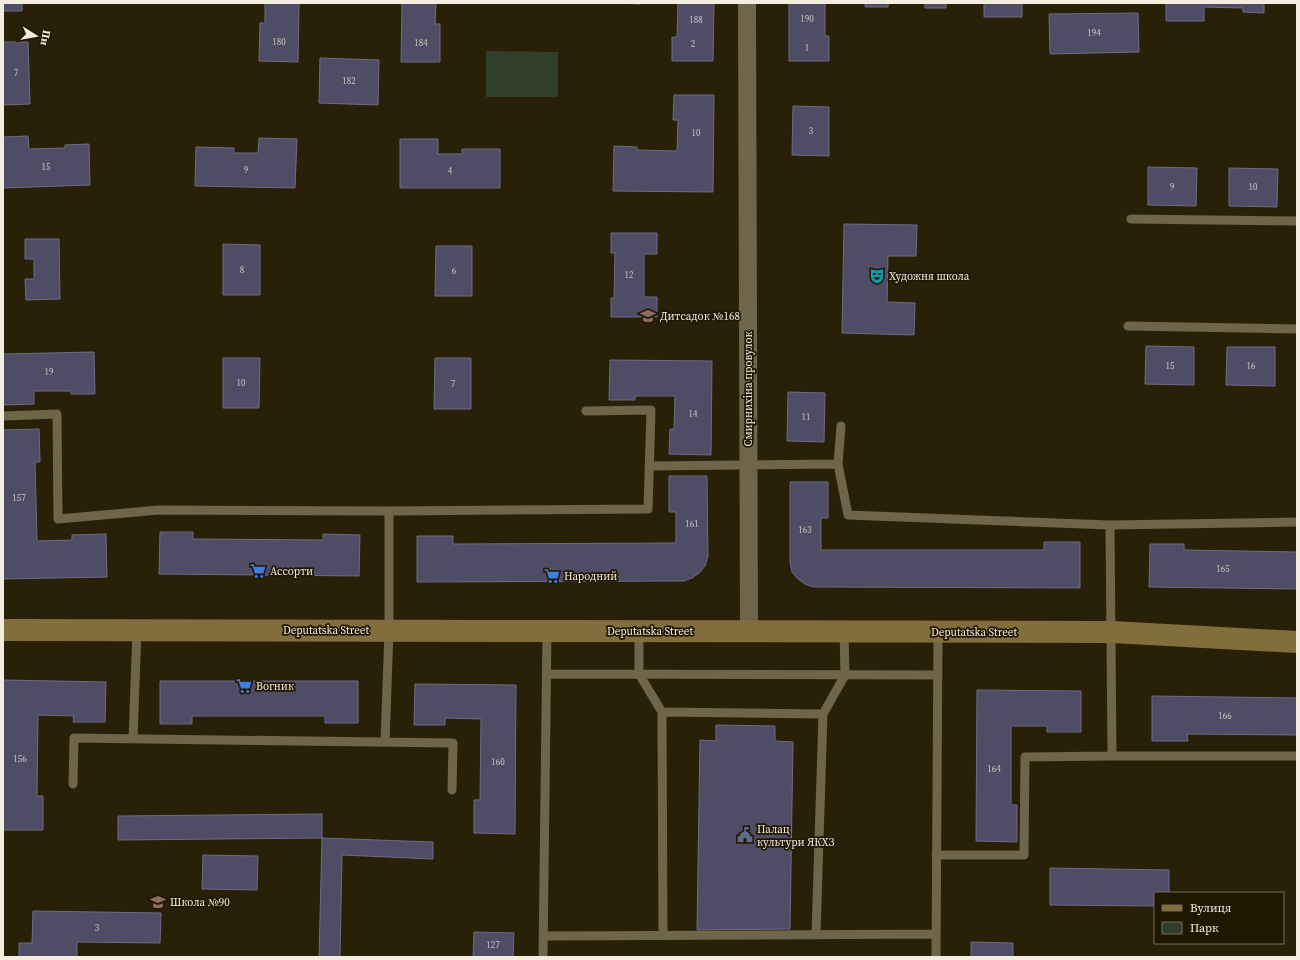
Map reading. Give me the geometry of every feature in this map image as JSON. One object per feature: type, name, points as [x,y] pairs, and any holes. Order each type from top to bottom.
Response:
[{"type":"street","name":"Смирнихіна провулок","points":[[747,3],[749,631]]},
{"type":"street","name":"Deputatska Street","points":[[3,630],[1112,632],[1297,642]]},
{"type":"lane","points":[[1131,219],[1297,221]]},
{"type":"lane","points":[[1128,326],[1297,329]]},
{"type":"lane","points":[[3,416],[57,414],[58,519],[159,510],[389,511],[648,509],[651,410],[586,411]]},
{"type":"lane","points":[[841,426],[838,464],[848,515],[1110,525],[1297,522]]},
{"type":"lane","points":[[649,466],[838,464]]},
{"type":"lane","points":[[385,742],[389,630],[389,511]]},
{"type":"lane","points":[[1110,525],[1112,756]]},
{"type":"lane","points":[[133,738],[137,630]]},
{"type":"lane","points":[[542,957],[547,631]]},
{"type":"lane","points":[[639,631],[639,674],[662,712],[663,935]]},
{"type":"lane","points":[[816,934],[823,714],[844,675],[844,631]]},
{"type":"lane","points":[[936,957],[938,632]]},
{"type":"lane","points":[[547,674],[938,675]]},
{"type":"lane","points":[[662,712],[823,714]]},
{"type":"lane","points":[[73,784],[74,738],[453,742],[452,790]]},
{"type":"lane","points":[[936,855],[1024,855],[1025,757],[1297,756]]},
{"type":"lane","points":[[543,936],[936,934]]},
{"type":"green space","points":[[486,51],[558,52],[558,97],[486,97]]},
{"type":"building","points":[[3,3],[22,3],[22,11],[3,11]]},
{"type":"building","points":[[265,3],[299,3],[298,62],[259,61],[260,23],[265,23]]},
{"type":"building","points":[[402,3],[436,3],[435,24],[440,24],[440,62],[401,62]]},
{"type":"building","points":[[614,3],[640,3],[640,4]]},
{"type":"building","points":[[678,3],[714,3],[713,61],[672,61],[672,37],[677,37]]},
{"type":"building","points":[[789,3],[825,3],[825,36],[829,36],[829,61],[789,61]]},
{"type":"building","points":[[865,3],[888,3],[888,7],[865,7]]},
{"type":"building","points":[[925,3],[946,3],[946,8],[925,8]]},
{"type":"building","points":[[984,3],[1022,3],[1022,17],[984,17]]},
{"type":"building","points":[[1166,3],[1264,3],[1264,13],[1243,12],[1243,8],[1204,7],[1204,21],[1166,21]]},
{"type":"building","points":[[1138,13],[1139,52],[1050,54],[1049,14]]},
{"type":"building","points":[[3,42],[28,42],[30,104],[3,105]]},
{"type":"building","points":[[320,58],[379,60],[378,105],[319,103]]},
{"type":"building","points":[[674,95],[714,95],[713,192],[613,191],[614,146],[637,147],[637,150],[677,151],[678,120],[673,120]]},
{"type":"building","points":[[793,106],[829,107],[829,156],[792,155]]},
{"type":"building","points":[[28,136],[29,149],[65,148],[65,145],[89,144],[90,185],[3,188],[3,137]]},
{"type":"building","points":[[259,138],[297,139],[295,188],[195,186],[196,147],[234,148],[234,153],[258,153]]},
{"type":"building","points":[[400,139],[438,139],[438,154],[462,154],[462,149],[500,149],[500,188],[400,188]]},
{"type":"building","points":[[1148,167],[1197,168],[1196,206],[1148,205]]},
{"type":"building","points":[[1229,168],[1278,169],[1277,207],[1229,206]]},
{"type":"building","points":[[844,224],[917,225],[916,256],[888,256],[887,302],[915,303],[914,335],[842,333]]},
{"type":"building","points":[[611,233],[657,233],[657,254],[644,254],[644,297],[657,297],[657,317],[611,317],[611,298],[614,298],[615,253],[611,253]]},
{"type":"building","points":[[25,239],[59,239],[60,299],[26,300],[25,279],[34,279],[34,259],[25,259]]},
{"type":"building","points":[[223,244],[260,245],[260,295],[223,295]]},
{"type":"building","points":[[436,246],[472,246],[472,296],[435,296]]},
{"type":"building","points":[[1146,346],[1194,347],[1194,385],[1145,384]]},
{"type":"building","points":[[1227,347],[1275,347],[1275,386],[1226,385]]},
{"type":"building","points":[[94,352],[95,394],[71,394],[71,391],[34,391],[34,404],[3,405],[3,354]]},
{"type":"building","points":[[223,358],[260,358],[259,408],[223,408]]},
{"type":"building","points":[[435,358],[471,358],[471,409],[434,409]]},
{"type":"building","points":[[610,360],[712,361],[711,455],[669,454],[670,429],[674,429],[675,396],[635,396],[635,400],[609,400]]},
{"type":"building","points":[[788,392],[825,393],[824,442],[787,441]]},
{"type":"building","points":[[39,429],[40,462],[35,462],[37,541],[72,540],[72,535],[106,534],[107,577],[3,579],[3,430]]},
{"type":"building","points":[[669,476],[707,476],[708,556],[705,566],[692,578],[684,581],[417,582],[417,536],[453,536],[453,544],[676,543],[676,512],[669,512]]},
{"type":"building","points":[[790,482],[828,482],[828,518],[821,518],[821,550],[1044,550],[1044,542],[1080,542],[1080,588],[813,587],[798,579],[792,572],[790,562]]},
{"type":"building","points":[[160,532],[193,532],[193,539],[323,540],[323,534],[360,535],[359,576],[159,574]]},
{"type":"building","points":[[1150,544],[1184,544],[1184,550],[1297,552],[1297,589],[1149,587]]},
{"type":"building","points":[[3,680],[106,682],[105,722],[73,722],[74,716],[38,715],[37,796],[43,796],[43,830],[3,830]]},
{"type":"building","points":[[160,681],[358,681],[358,723],[325,723],[325,716],[192,716],[192,724],[160,724]]},
{"type":"building","points":[[415,684],[516,685],[515,834],[474,833],[474,800],[480,800],[481,719],[445,718],[445,725],[414,725]]},
{"type":"building","points":[[977,690],[1081,691],[1081,732],[1047,732],[1047,726],[1011,726],[1011,805],[1017,805],[1017,842],[976,841]]},
{"type":"building","points":[[1152,696],[1297,698],[1297,735],[1187,734],[1188,741],[1152,741]]},
{"type":"building","name":"Палац культури ЯКХЗ","points":[[716,725],[775,726],[775,741],[793,742],[790,929],[697,930],[700,740],[716,741]]},
{"type":"building","points":[[322,814],[322,838],[118,840],[118,816]]},
{"type":"building","points":[[322,838],[433,842],[433,859],[342,855],[340,957],[319,957]]},
{"type":"building","points":[[203,855],[258,856],[257,890],[202,889]]},
{"type":"building","points":[[1050,868],[1169,870],[1169,892],[1154,892],[1154,906],[1050,905]]},
{"type":"building","points":[[33,911],[161,913],[160,943],[77,942],[77,957],[19,957],[19,943],[32,943]]},
{"type":"building","points":[[474,932],[514,933],[513,957],[473,957]]},
{"type":"building","points":[[971,942],[1013,943],[1013,957],[971,957]]},
{"type":"place","name":"Художня школа","points":[[877,276]]},
{"type":"place","name":"Дитсадок №168","points":[[648,316]]},
{"type":"place","name":"Ассорти","points":[[258,571]]},
{"type":"place","name":"Народний","points":[[552,576]]},
{"type":"place","name":"Вогник","points":[[244,686]]},
{"type":"place","name":"Палац культури ЯКХЗ","points":[[745,835]]},
{"type":"place","name":"Школа №90","points":[[158,902]]}]
